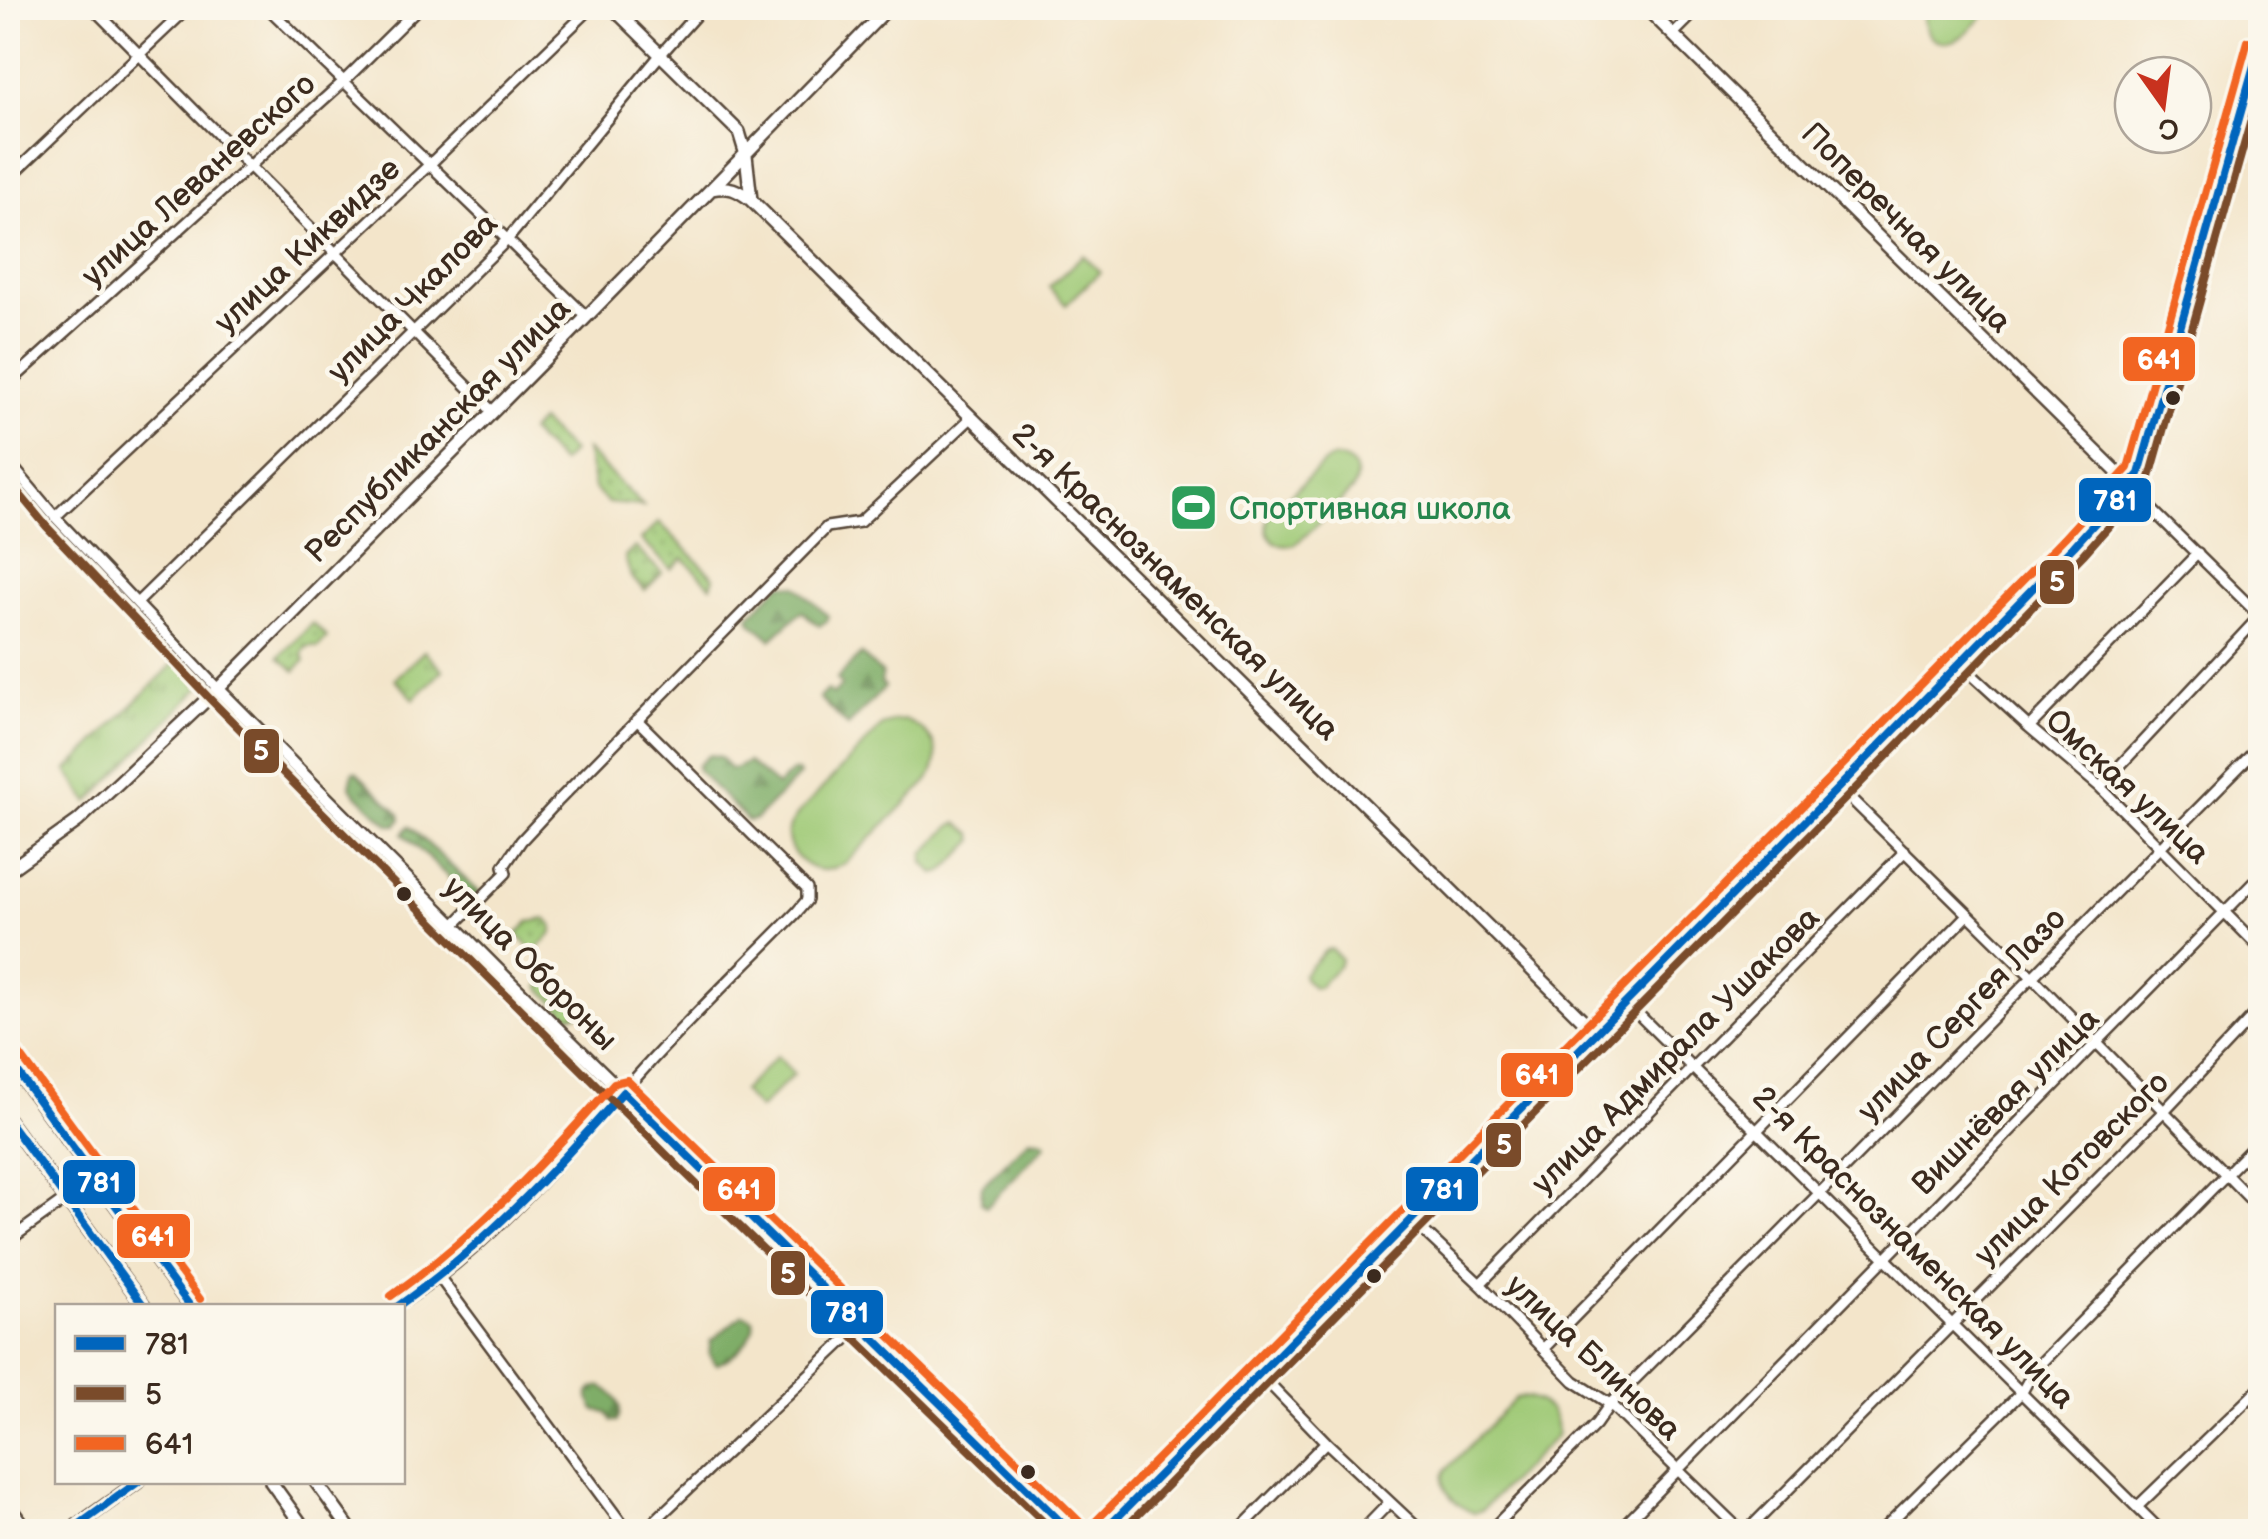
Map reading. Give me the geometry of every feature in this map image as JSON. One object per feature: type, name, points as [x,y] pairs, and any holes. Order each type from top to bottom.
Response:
[{"type":"street","points":[[93,8],[494,412]]},
{"type":"street","points":[[8,179],[188,8]]},
{"type":"street","points":[[268,8],[588,317]]},
{"type":"street","name":"улица Леваневского","points":[[8,384],[343,82],[418,8]]},
{"type":"street","name":"улица Киквидзе","points":[[55,517],[430,166],[591,8]]},
{"type":"street","points":[[613,8],[739,132],[751,200]]},
{"type":"street","name":"улица Чкалова","points":[[137,602],[507,240],[702,8]]},
{"type":"street","name":"Республиканская улица","points":[[8,871],[78,820],[218,689],[888,8]]},
{"type":"street","name":"Поперечная улица","points":[[1646,8],[2128,487]]},
{"type":"street","points":[[1673,34],[1698,8]]},
{"type":"street","points":[[1103,1532],[1840,787],[2139,474],[2260,44]]},
{"type":"street","points":[[2246,100],[2260,104]]},
{"type":"street","points":[[739,132],[768,132]]},
{"type":"street","points":[[712,189],[737,189],[751,200]]},
{"type":"street","name":"2-я Краснознаменская улица","points":[[751,200],[1596,1033]]},
{"type":"street","points":[[454,925],[506,874],[504,866],[521,841],[827,527],[860,522],[970,418]]},
{"type":"street","name":"улица Обороны","points":[[8,461],[55,517],[218,689],[520,993],[1072,1532]]},
{"type":"street","points":[[2100,786],[2260,616],[2128,487]]},
{"type":"street","points":[[2029,727],[2198,553]]},
{"type":"street","name":"Омская улица","points":[[1959,663],[2100,786],[2260,948]]},
{"type":"street","points":[[401,1304],[440,1278],[492,1230],[807,900],[806,889],[637,720]]},
{"type":"street","name":"улица Сергея Лазо","points":[[1489,1532],[1596,1424],[1610,1404],[2260,746]]},
{"type":"street","points":[[1840,787],[2260,1209]]},
{"type":"street","name":"улица Адмирала Ушакова","points":[[1480,1284],[1905,852]]},
{"type":"street","name":"Вишнёвая улица","points":[[1617,1532],[2260,876]]},
{"type":"street","points":[[1544,1348],[1968,915]]},
{"type":"street","name":"2-я Краснознаменская улица","points":[[1626,1002],[2162,1532]]},
{"type":"street","name":"улица Котовского","points":[[1744,1532],[2164,1111],[2260,1009]]},
{"type":"street","points":[[8,1058],[189,1304]]},
{"type":"street","points":[[8,1120],[143,1304]]},
{"type":"street","points":[[1880,1532],[2022,1392],[2034,1370],[2260,1140]]},
{"type":"street","points":[[8,1241],[66,1199]]},
{"type":"street","name":"улица Блинова","points":[[1412,1220],[1574,1381],[1610,1404],[1744,1532]]},
{"type":"street","points":[[440,1278],[628,1532]]},
{"type":"street","points":[[643,1532],[861,1325]]},
{"type":"street","points":[[1258,1373],[1422,1532]]},
{"type":"street","points":[[2138,1506],[2260,1388]]},
{"type":"street","points":[[1237,1532],[1326,1442]]},
{"type":"street","points":[[68,1532],[135,1484]]},
{"type":"street","points":[[271,1484],[307,1532]]},
{"type":"street","points":[[317,1484],[352,1532]]},
{"type":"street","points":[[1361,1532],[1390,1502]]},
{"type":"street","points":[[8,1503],[28,1532]]},
{"type":"green space","points":[[1924,8],[1991,8],[1966,33],[1945,42],[1928,32]]},
{"type":"green space","points":[[1083,255],[1100,272],[1066,305],[1049,287]]},
{"type":"green space","points":[[540,421],[572,452],[561,463],[529,432]]},
{"type":"green space","points":[[586,450],[643,506],[608,503],[594,489]]},
{"type":"green space","points":[[1334,458],[1354,467],[1353,489],[1299,541],[1288,546],[1276,543],[1267,531],[1268,516]]},
{"type":"green space","points":[[659,522],[714,577],[711,586],[683,558],[671,569],[641,540]]},
{"type":"green space","points":[[635,547],[662,573],[645,590],[631,577],[625,557]]},
{"type":"green space","points":[[781,584],[796,586],[828,616],[827,621],[819,626],[802,611],[771,639],[749,616]]},
{"type":"green space","points":[[313,623],[327,637],[317,648],[305,648],[305,660],[295,671],[279,657]]},
{"type":"green space","points":[[424,651],[443,670],[414,699],[395,679]]},
{"type":"green space","points":[[861,654],[882,674],[885,687],[848,726],[819,698],[827,690],[833,695],[842,685],[837,679]]},
{"type":"green space","points":[[177,660],[200,687],[89,802],[67,771]]},
{"type":"green space","points":[[905,720],[923,731],[934,745],[936,761],[928,781],[846,863],[825,870],[804,863],[789,843],[788,831],[794,819],[882,726]]},
{"type":"green space","points":[[709,755],[720,757],[730,769],[748,762],[777,786],[792,772],[800,775],[756,819],[748,821],[698,771],[697,766]]},
{"type":"green space","points":[[353,772],[400,814],[397,825],[389,825],[355,793],[350,786]]},
{"type":"green space","points":[[958,823],[973,834],[974,841],[943,872],[935,874],[924,863],[924,854]]},
{"type":"green space","points":[[409,826],[479,894],[471,899],[403,834]]},
{"type":"green space","points":[[546,919],[553,926],[553,933],[534,952],[517,934],[529,922]]},
{"type":"green space","points":[[1331,949],[1341,959],[1340,964],[1318,987],[1313,987],[1303,974]]},
{"type":"green space","points":[[550,975],[585,1009],[568,1016],[539,987]]},
{"type":"green space","points":[[777,1056],[794,1074],[759,1109],[742,1091]]},
{"type":"green space","points":[[1030,1138],[1046,1144],[986,1207],[981,1202],[982,1186]]},
{"type":"green space","points":[[743,1314],[753,1319],[748,1339],[731,1356],[715,1363],[709,1354],[711,1341]]},
{"type":"green space","points":[[601,1386],[617,1401],[617,1421],[612,1421],[607,1412],[595,1410],[589,1399],[593,1388]]},
{"type":"green space","points":[[1521,1397],[1548,1409],[1555,1420],[1556,1436],[1482,1510],[1474,1513],[1455,1502],[1446,1490],[1446,1470]]},
{"type":"transit line","name":"641","points":[[1094,1523],[1830,778],[2128,468],[2248,41]]},
{"type":"transit line","name":"781","points":[[1103,1532],[1839,787],[2139,474],[2260,44]]},
{"type":"transit line","name":"5","points":[[1121,1532],[1848,796],[2083,555],[2149,481],[2260,88]]},
{"type":"transit line","name":"5","points":[[8,480],[46,526],[313,803],[1054,1532]]},
{"type":"transit line","name":"641","points":[[18,1052],[200,1299]]},
{"type":"transit line","name":"781","points":[[8,1059],[189,1304]]},
{"type":"transit line","name":"641","points":[[391,1296],[481,1223],[614,1083],[627,1080],[1081,1523]]},
{"type":"transit line","name":"781","points":[[623,1092],[1071,1532]]},
{"type":"transit line","name":"781","points":[[401,1304],[460,1258],[517,1206],[623,1092]]},
{"type":"transit line","name":"781","points":[[8,1120],[143,1304]]},
{"type":"transit line","name":"781","points":[[69,1532],[135,1484]]},
{"type":"place","name":"Спортивная школа","points":[[1194,508]]}]
